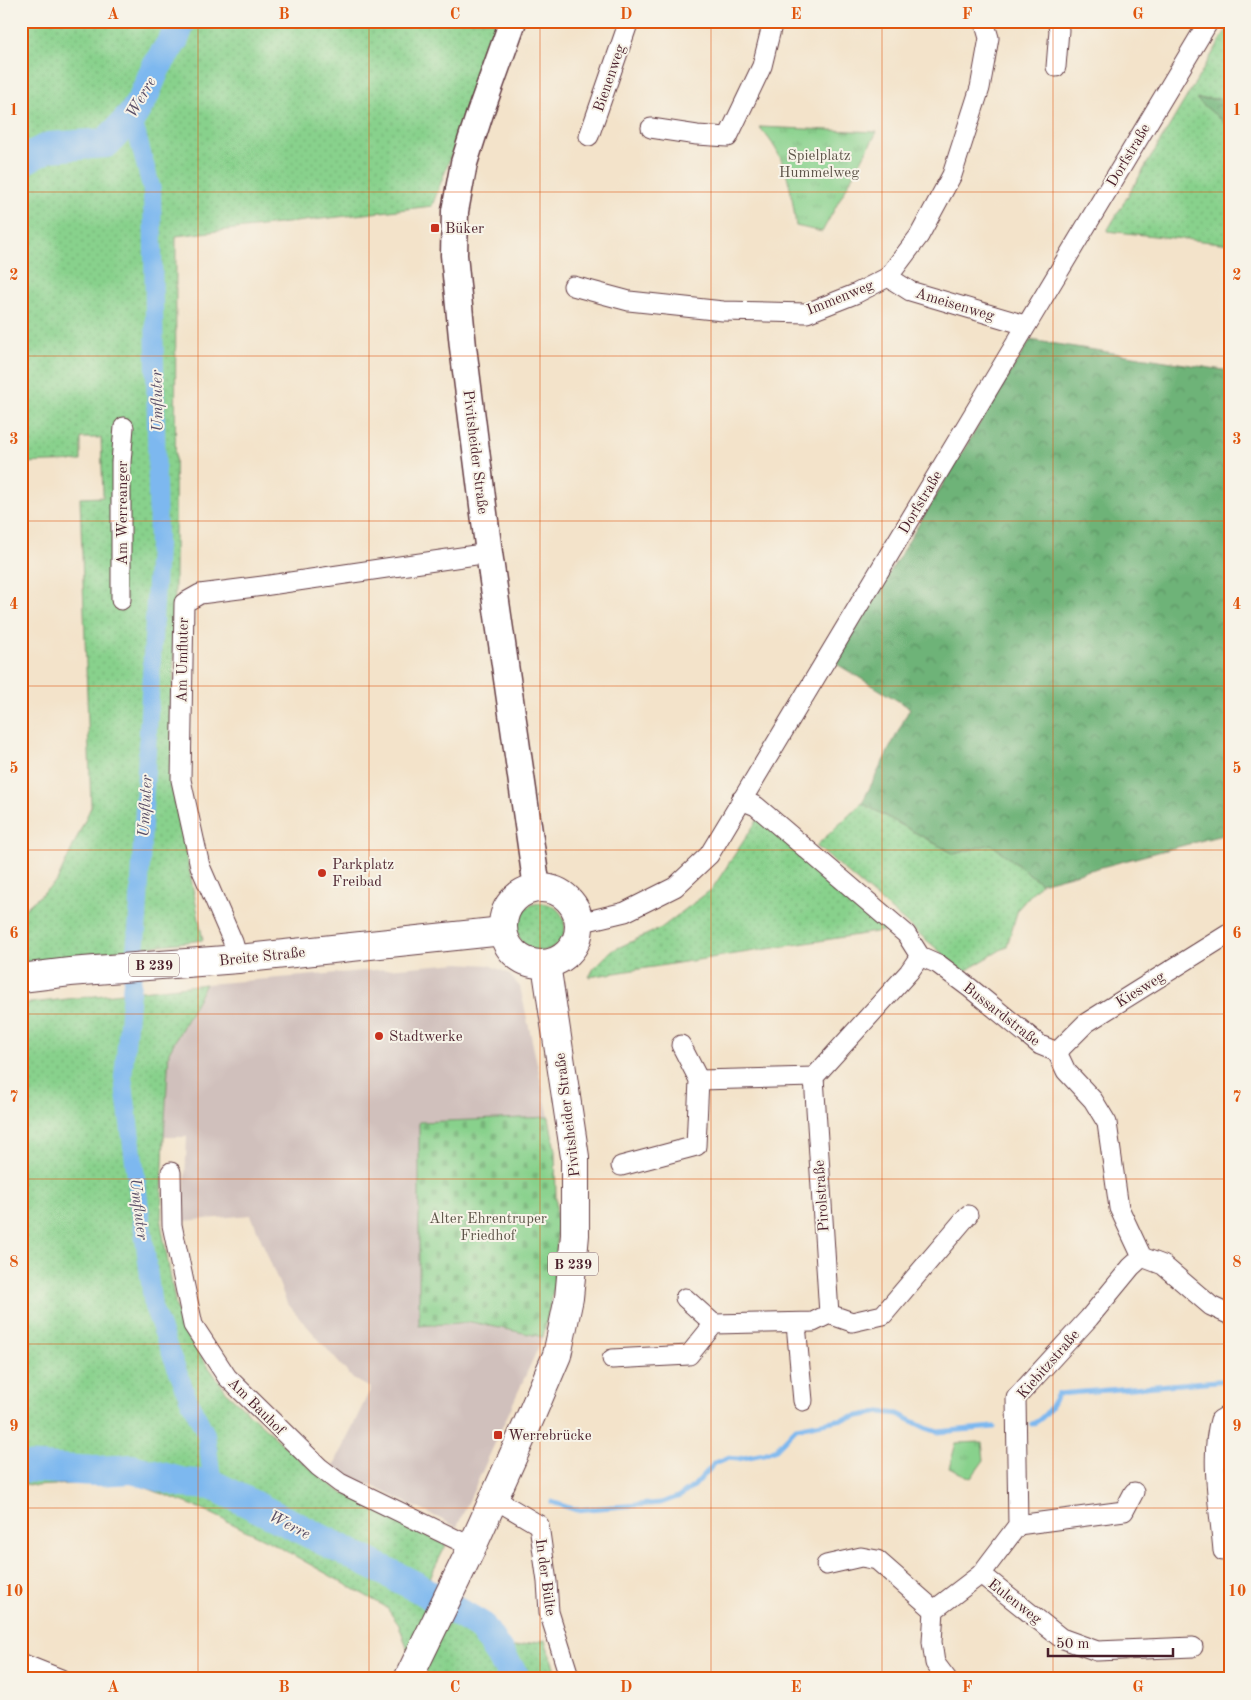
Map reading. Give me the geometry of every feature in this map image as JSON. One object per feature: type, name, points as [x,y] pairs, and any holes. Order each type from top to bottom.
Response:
[{"type":"main road","name":"Pivitsheider Straße","points":[[513,21],[464,163],[455,211],[454,255],[456,288],[489,553],[537,888]]},
{"type":"main road","points":[[537,888],[549,889],[560,893],[570,901],[579,923],[578,935],[574,945],[557,961],[546,964],[534,964],[523,960],[510,948],[503,931],[504,916],[511,902],[522,893],[537,888]]},
{"type":"main road","name":"Breite Straße","points":[[21,978],[70,972],[238,959],[503,931]]},
{"type":"main road","name":"Pivitsheider Straße","points":[[472,1547],[557,1355],[570,1298],[575,1235],[575,1156],[546,964]]},
{"type":"main road","name":"B 239","points":[[408,1679],[472,1547]]},
{"type":"street","name":"Bienenweg","points":[[589,136],[629,21]]},
{"type":"street","points":[[651,128],[697,135],[728,137],[762,66],[774,21]]},
{"type":"street","name":"Immenweg","points":[[572,286],[629,301],[723,311],[807,313],[855,294],[888,277],[919,236],[952,175],[980,88],[989,38],[984,21]]},
{"type":"street","points":[[1056,67],[1059,30],[1057,21]]},
{"type":"street","name":"Dorfstraße","points":[[579,923],[625,912],[675,887],[709,855],[1208,21]]},
{"type":"street","name":"Ameisenweg","points":[[888,277],[910,291],[1026,325]]},
{"type":"street","name":"Am Werreanger","points":[[121,600],[124,427]]},
{"type":"street","name":"Am Umfluter","points":[[238,959],[233,942],[200,866],[181,780],[184,603],[200,594],[489,553]]},
{"type":"street","points":[[698,1080],[814,1077],[909,972],[920,956],[906,934],[756,806],[742,800]]},
{"type":"street","name":"Kiesweg","points":[[1057,1052],[1086,1023],[1230,932]]},
{"type":"street","name":"Bussardstraße","points":[[920,956],[938,964],[1040,1045],[1057,1052],[1066,1071],[1093,1100],[1107,1123],[1119,1208],[1142,1257]]},
{"type":"street","points":[[621,1166],[696,1146],[698,1080],[681,1045]]},
{"type":"street","name":"Pirolstraße","points":[[814,1077],[829,1314]]},
{"type":"street","name":"Am Bauhof","points":[[172,1172],[172,1225],[193,1325],[227,1377],[320,1467],[340,1483],[472,1547]]},
{"type":"street","points":[[685,1298],[714,1324],[796,1324],[813,1322],[829,1314],[852,1322],[882,1314],[968,1215]]},
{"type":"street","points":[[1142,1257],[1163,1266],[1211,1306],[1230,1315]]},
{"type":"street","name":"Kiebitzstraße","points":[[1018,1525],[1016,1398],[1089,1318],[1131,1267],[1142,1257]]},
{"type":"street","points":[[612,1359],[689,1355],[714,1324]]},
{"type":"street","points":[[796,1324],[802,1401]]},
{"type":"street","points":[[1223,1551],[1214,1451],[1216,1432],[1220,1420],[1230,1414]]},
{"type":"street","points":[[946,1679],[935,1663],[932,1642],[934,1610],[981,1574],[1018,1525],[1124,1511],[1134,1492]]},
{"type":"street","name":"In der Bülte","points":[[492,1502],[505,1505],[538,1525],[547,1582],[549,1612],[570,1679]]},
{"type":"street","points":[[826,1565],[861,1557],[877,1560],[934,1610]]},
{"type":"street","name":"Eulenweg","points":[[981,1574],[1061,1638],[1097,1651],[1193,1647]]},
{"type":"street","points":[[21,1663],[61,1679]]},
{"type":"shaded area","points":[[459,963],[489,965],[508,973],[520,987],[549,1117],[419,1122],[419,1326],[471,1322],[543,1337],[457,1527],[333,1467],[371,1388],[353,1379],[287,1303],[251,1215],[183,1221],[187,1137],[164,1137],[169,1052],[206,984]]},
{"type":"green space","points":[[21,21],[502,21],[432,206],[176,236],[175,585],[172,781],[203,940],[21,964],[21,912],[57,881],[91,807],[80,498],[103,497],[101,438],[81,438],[81,461],[21,463]]},
{"type":"green space","points":[[1230,24],[1230,99],[1197,99],[1230,126],[1230,244],[1107,231]]},
{"type":"green space","points":[[1196,99],[1230,99],[1230,126],[1229,126]]},
{"type":"green space","name":"Spielplatz Hummelweg","points":[[759,127],[877,132],[822,232],[796,226],[792,199],[782,161],[776,149]]},
{"type":"green space","points":[[1030,340],[1230,371],[1230,833],[1041,883],[991,844],[954,854],[862,803],[910,708],[835,663]]},
{"type":"green space","points":[[862,803],[954,854],[991,844],[1041,883],[1018,909],[1007,946],[964,972],[816,846]]},
{"type":"green space","points":[[758,819],[889,930],[589,977],[594,968],[611,951],[661,928],[712,889]]},
{"type":"green space","points":[[541,903],[550,905],[558,910],[563,918],[565,927],[563,936],[558,944],[550,949],[541,951],[532,949],[524,944],[519,936],[517,927],[519,918],[524,910],[532,905]]},
{"type":"green space","points":[[206,984],[169,1052],[164,1137],[161,1223],[176,1307],[186,1335],[228,1394],[299,1459],[338,1490],[446,1545],[421,1596],[480,1627],[497,1651],[545,1640],[558,1679],[418,1679],[399,1625],[386,1607],[272,1543],[202,1509],[128,1481],[35,1486],[21,1483],[21,1004]]},
{"type":"green space","name":"Alter Ehrentruper Friedhof","points":[[549,1117],[555,1150],[557,1245],[554,1287],[543,1337],[471,1322],[419,1326],[419,1122]]},
{"type":"green space","points":[[982,1442],[984,1460],[971,1478],[949,1468],[956,1443]]},
{"type":"waterway","name":"Werre","points":[[21,161],[49,147],[106,143],[132,116],[143,98],[156,67],[174,39],[181,21]]},
{"type":"waterway","name":"Umfluter","points":[[132,116],[152,190],[158,546],[138,919],[123,1077],[153,1307],[188,1398],[206,1434],[213,1485]]},
{"type":"waterway","points":[[1032,1424],[1045,1415],[1058,1394],[1230,1380]]},
{"type":"waterway","points":[[552,1502],[576,1510],[661,1503],[680,1496],[694,1486],[715,1463],[727,1458],[738,1459],[764,1454],[776,1449],[796,1428],[880,1412],[898,1414],[938,1432],[994,1427]]},
{"type":"waterway","name":"Werre","points":[[21,1467],[96,1471],[132,1469],[184,1483],[213,1485],[415,1586],[481,1626],[516,1679]]},
{"type":"place","name":"Büker","points":[[435,228]]},
{"type":"place","name":"Parkplatz Freibad","points":[[322,873]]},
{"type":"place","name":"Stadtwerke","points":[[379,1036]]},
{"type":"place","name":"Werrebrücke","points":[[498,1435]]}]
